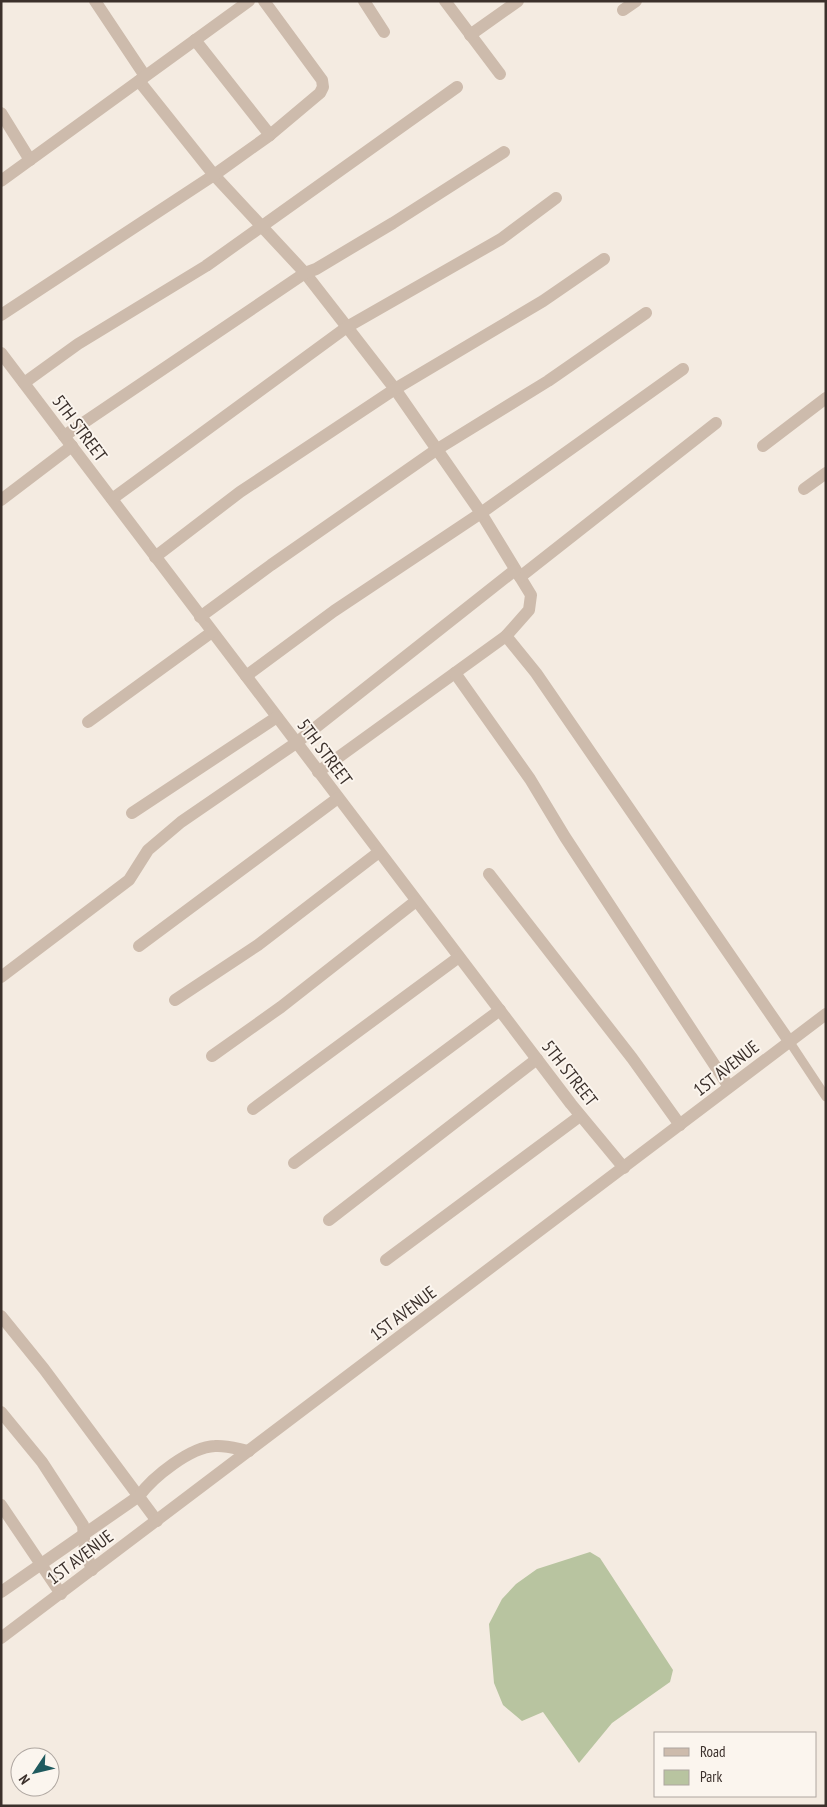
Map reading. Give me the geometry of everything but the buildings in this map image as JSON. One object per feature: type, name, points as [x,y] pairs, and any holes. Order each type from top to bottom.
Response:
[{"type":"street","points":[[1,181],[249,1]]},
{"type":"street","points":[[1,315],[214,175],[270,135],[317,96],[323,84],[319,75],[264,1]]},
{"type":"street","points":[[364,1],[384,32]]},
{"type":"street","points":[[445,1],[500,74]]},
{"type":"street","points":[[470,35],[518,1]]},
{"type":"street","points":[[623,10],[636,1]]},
{"type":"street","points":[[100,3],[142,79],[214,175],[305,273],[395,389],[481,513],[531,595],[529,610],[506,636],[318,772]]},
{"type":"street","points":[[195,40],[270,135]]},
{"type":"street","points":[[24,383],[78,344],[206,266],[457,88]]},
{"type":"street","points":[[1,113],[30,160]]},
{"type":"street","points":[[1,500],[68,441],[305,273],[316,269],[393,224],[504,152]]},
{"type":"street","points":[[112,499],[348,327],[502,239],[556,198]]},
{"type":"street","points":[[155,557],[240,492],[395,389],[543,301],[604,259]]},
{"type":"street","points":[[200,617],[436,450],[548,381],[646,313]]},
{"type":"street","name":"5TH STREET","points":[[1,353],[580,1116],[624,1168]]},
{"type":"street","points":[[246,676],[334,611],[481,513],[683,369]]},
{"type":"street","points":[[763,446],[826,398]]},
{"type":"street","points":[[1,977],[130,880],[148,850],[181,822],[296,743],[716,423]]},
{"type":"street","points":[[804,489],[826,473]]},
{"type":"street","points":[[88,722],[212,632]]},
{"type":"street","points":[[506,636],[536,673],[789,1041]]},
{"type":"street","points":[[455,673],[530,779],[565,837],[729,1087]]},
{"type":"street","points":[[132,813],[277,718]]},
{"type":"street","points":[[140,946],[338,798]]},
{"type":"street","points":[[175,1000],[258,945],[379,852]]},
{"type":"street","points":[[490,874],[626,1050],[680,1125]]},
{"type":"street","points":[[212,1056],[281,1007],[416,900]]},
{"type":"street","points":[[253,1109],[459,957]]},
{"type":"street","points":[[294,1162],[500,1010]]},
{"type":"street","name":"1ST AVENUE","points":[[1,1638],[826,1014]]},
{"type":"street","points":[[329,1220],[537,1059]]},
{"type":"street","points":[[386,1260],[580,1116]]},
{"type":"street","points":[[1,1316],[44,1369],[158,1521]]},
{"type":"street","points":[[1,1412],[42,1462],[84,1525],[85,1550],[92,1570]]},
{"type":"street","points":[[1,1592],[139,1496],[148,1484],[186,1456],[214,1446],[249,1451]]},
{"type":"street","points":[[1,1505],[61,1594]]},
{"type":"lane","points":[[789,1041],[826,1097]]},
{"type":"green space","points":[[590,1552],[600,1558],[673,1670],[670,1682],[612,1723],[579,1763],[543,1712],[522,1721],[503,1705],[494,1683],[489,1624],[502,1599],[516,1584],[537,1569]]}]
